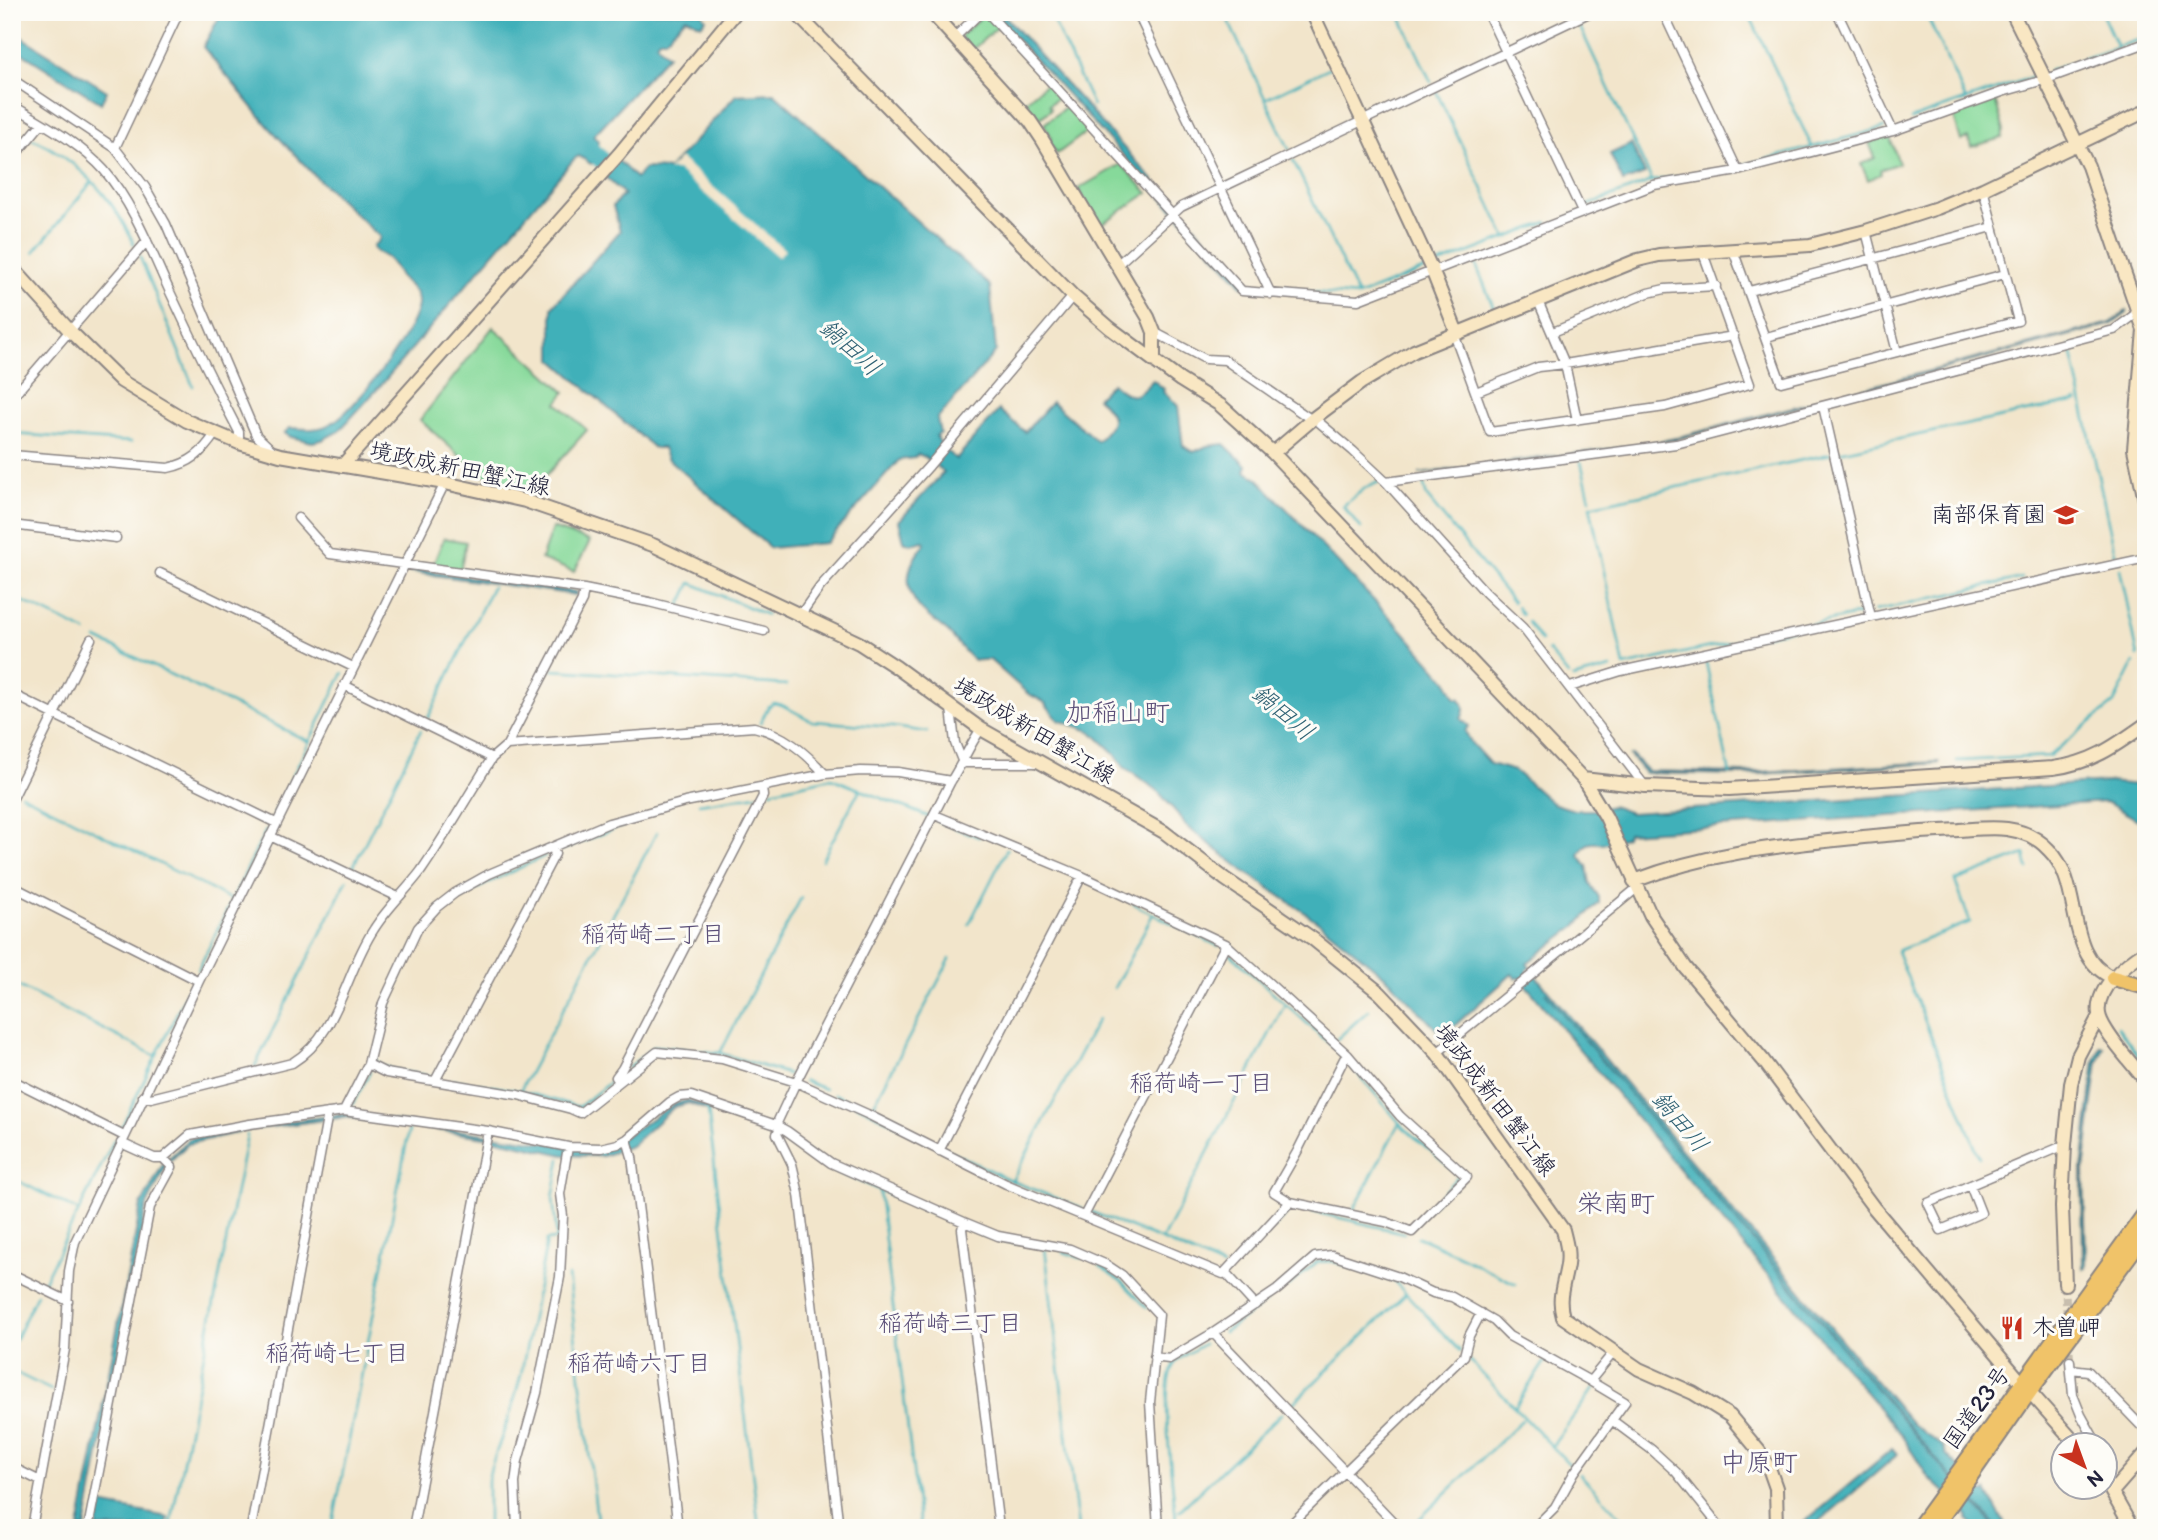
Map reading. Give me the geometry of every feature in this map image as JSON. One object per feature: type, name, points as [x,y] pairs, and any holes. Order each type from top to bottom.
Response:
[{"type":"highway","points":[[2113,978],[2146,987]]},
{"type":"highway","name":"国道23号","points":[[1918,1528],[1944,1502],[2146,1213]]},
{"type":"highway","name":"国道23号","points":[[2026,1387],[2146,1233]]},
{"type":"highway","name":"国道23号","points":[[1934,1528],[1944,1502]]},
{"type":"street","points":[[115,148],[179,12]]},
{"type":"street","points":[[342,466],[619,154],[736,12]]},
{"type":"street","points":[[795,12],[1073,296],[1110,328],[1220,405],[1273,453],[1583,779],[1597,800],[1663,936],[1686,968],[1763,1060],[1874,1208],[2066,1432]]},
{"type":"street","points":[[931,12],[1030,121],[1148,317],[1154,332],[1154,360]]},
{"type":"street","points":[[955,37],[981,12]]},
{"type":"street","points":[[987,12],[1176,212],[1242,291],[1357,300],[1654,185],[1738,171],[1893,131],[2146,43]]},
{"type":"street","points":[[1138,12],[1271,294]]},
{"type":"street","points":[[1312,12],[1432,269],[1490,432],[1665,407],[1750,384],[1703,253]]},
{"type":"street","points":[[1487,12],[1582,212]]},
{"type":"street","points":[[1117,265],[1176,212],[1591,12]]},
{"type":"street","points":[[1662,12],[1738,171]]},
{"type":"street","points":[[1837,12],[1893,131]]},
{"type":"street","points":[[2012,12],[2088,166],[2145,330],[2134,449],[2146,505]]},
{"type":"street","points":[[12,79],[115,148],[145,187],[166,224],[256,435],[275,454]]},
{"type":"street","points":[[12,105],[77,147],[102,168],[121,191],[239,432],[239,443]]},
{"type":"street","points":[[1273,453],[1313,419],[1388,365],[1414,351],[1638,260],[1659,255],[1810,245],[1866,231],[1937,208],[1983,189],[2146,111]]},
{"type":"street","points":[[12,159],[42,123]]},
{"type":"street","points":[[1733,250],[1782,382],[2018,321],[1983,189]]},
{"type":"street","points":[[1748,291],[1993,227]]},
{"type":"street","points":[[1866,231],[1897,352]]},
{"type":"street","points":[[12,398],[147,241]]},
{"type":"street","name":"境政成新田蟹江線","points":[[12,267],[69,331],[121,381],[187,422],[275,454],[444,483],[525,501],[653,545],[859,643],[981,729],[1164,832],[1225,879],[1313,939],[1380,993],[1437,1053],[1563,1230],[1568,1248],[1560,1297],[1563,1317],[1639,1369],[1693,1393],[1730,1416],[1759,1451],[1769,1468],[1776,1488],[1777,1528]]},
{"type":"street","points":[[1766,337],[2006,274]]},
{"type":"street","points":[[1553,332],[1648,293],[1665,289],[1716,286]]},
{"type":"street","points":[[801,614],[820,587],[929,466],[1073,296]]},
{"type":"street","points":[[1538,300],[1565,364],[1577,420]]},
{"type":"street","points":[[1386,482],[1676,444],[2114,330],[2137,313]]},
{"type":"street","points":[[1154,332],[1205,359],[1225,360],[1313,419],[1386,482],[1486,593],[1523,628],[1645,786]]},
{"type":"street","points":[[1476,392],[1538,367],[1734,336]]},
{"type":"street","points":[[1823,406],[1871,617]]},
{"type":"street","points":[[12,455],[168,468],[195,459],[215,434]]},
{"type":"street","points":[[32,1528],[65,1349],[69,1271],[75,1242],[143,1096],[444,483]]},
{"type":"street","points":[[298,518],[330,554],[584,590],[649,602],[764,631]]},
{"type":"street","points":[[12,525],[116,538]]},
{"type":"street","points":[[1570,687],[1621,671],[2146,558]]},
{"type":"street","points":[[159,573],[353,667]]},
{"type":"street","points":[[143,1096],[151,1098],[292,1063],[306,1055],[328,1028],[354,964],[373,929],[420,872],[492,758],[508,745],[582,601],[584,590]]},
{"type":"street","points":[[12,800],[91,639]]},
{"type":"street","points":[[344,685],[492,758]]},
{"type":"street","points":[[12,694],[276,823]]},
{"type":"street","points":[[951,708],[955,743],[963,762]]},
{"type":"street","points":[[1583,779],[1645,786],[1729,789],[2053,768],[2091,759],[2146,724]]},
{"type":"street","points":[[508,745],[754,727],[770,731],[795,746],[807,754],[825,774]]},
{"type":"street","points":[[839,1528],[799,1194],[792,1164],[778,1129],[796,1082],[966,752],[981,729]]},
{"type":"street","points":[[963,762],[1041,763]]},
{"type":"street","points":[[344,1111],[368,1064],[383,1003],[418,928],[455,893],[489,874],[609,823],[685,802],[825,774],[861,771],[898,772],[951,781]]},
{"type":"street","points":[[619,1081],[616,1077],[763,796],[762,787]]},
{"type":"street","points":[[934,816],[1082,876],[1226,944],[1348,1055],[1400,1116],[1467,1177],[1412,1232],[1386,1222],[1290,1202],[1274,1192],[1348,1055]]},
{"type":"street","points":[[1437,1053],[1636,884],[1668,868],[1778,845],[1912,832],[2008,830],[2025,834],[2038,840],[2057,859],[2082,945],[2094,965],[2113,978]]},
{"type":"street","points":[[270,835],[398,897]]},
{"type":"street","points":[[435,1081],[555,854],[552,847]]},
{"type":"street","points":[[939,1152],[1082,876]]},
{"type":"street","points":[[12,886],[199,981]]},
{"type":"street","points":[[1084,1216],[1226,944]]},
{"type":"street","points":[[2146,951],[2113,978],[2099,1004],[2099,1016],[2104,1027],[2146,1081]]},
{"type":"street","points":[[2064,1284],[2062,1207],[2071,1084],[2078,1056],[2099,1016]]},
{"type":"street","points":[[368,1064],[386,1073],[518,1095],[580,1113],[657,1052],[722,1059],[796,1082],[867,1114],[1006,1184],[1223,1274],[1290,1202]]},
{"type":"street","points":[[12,1080],[154,1158],[166,1161],[172,1167],[150,1207],[88,1528]]},
{"type":"street","points":[[166,1161],[190,1135],[250,1124],[328,1118],[344,1111],[488,1134],[567,1152],[601,1148],[628,1143],[670,1102],[691,1096],[778,1129],[831,1163],[964,1222],[998,1236],[1070,1249],[1107,1265],[1122,1275],[1159,1315],[1150,1402],[1158,1528]]},
{"type":"street","points":[[251,1528],[328,1118]]},
{"type":"street","points":[[413,1528],[488,1134]]},
{"type":"street","points":[[628,1143],[678,1528]]},
{"type":"street","points":[[1970,1185],[1981,1213],[1941,1230],[1928,1203],[2065,1144]]},
{"type":"street","points":[[517,1528],[515,1483],[518,1461],[537,1393],[560,1277],[563,1216],[560,1194],[567,1152]]},
{"type":"street","points":[[964,1222],[962,1229],[999,1528]]},
{"type":"street","points":[[1154,1357],[1169,1359],[1213,1333],[1277,1290],[1315,1258],[1332,1255],[1399,1277],[1433,1293],[1446,1294],[1494,1321],[1509,1336],[1625,1402],[1574,1473],[1555,1507],[1534,1528]]},
{"type":"street","points":[[1225,1272],[1255,1305]]},
{"type":"street","points":[[12,1274],[68,1301]]},
{"type":"street","points":[[1287,1528],[1464,1356],[1469,1336],[1481,1313]]},
{"type":"street","points":[[1213,1333],[1399,1528]]},
{"type":"street","points":[[1590,1381],[1614,1353]]},
{"type":"street","points":[[2090,1432],[2073,1395],[2071,1365],[2088,1371],[2146,1431]]},
{"type":"street","points":[[1613,1420],[1676,1472],[1721,1528]]},
{"type":"street","points":[[2120,1477],[2146,1452]]},
{"type":"street","points":[[12,1467],[40,1481]]},
{"type":"street","points":[[2117,1502],[2132,1528]]},
{"type":"green space","points":[[986,13],[998,27],[972,50],[961,38],[962,34]]},
{"type":"green space","points":[[1048,82],[1060,96],[1049,105],[1051,109],[1037,121],[1022,104]]},
{"type":"green space","points":[[1995,100],[2004,130],[2002,138],[1971,147],[1968,138],[1961,141],[1953,114]]},
{"type":"green space","points":[[1068,105],[1089,130],[1057,154],[1048,141],[1052,138],[1044,124]]},
{"type":"green space","points":[[1889,135],[1899,163],[1880,170],[1881,174],[1868,180],[1861,164],[1875,158],[1869,143]]},
{"type":"green space","points":[[1121,164],[1148,193],[1100,225],[1078,189]]},
{"type":"green space","points":[[493,327],[565,392],[557,403],[587,430],[533,490],[480,474],[420,420]]},
{"type":"green space","points":[[552,528],[590,541],[574,572],[541,559]]},
{"type":"green space","points":[[444,538],[466,542],[460,571],[432,567]]},
{"type":"water","points":[[222,12],[701,12],[706,19],[701,25],[686,17],[665,39],[659,39],[656,43],[668,55],[593,136],[599,141],[596,146],[602,152],[591,164],[579,156],[574,159],[339,431],[312,442],[284,433],[290,428],[312,429],[327,426],[342,415],[370,385],[398,347],[416,313],[418,301],[414,290],[389,260],[374,250],[373,246],[380,237],[317,178],[269,127],[203,47]]},
{"type":"water","points":[[992,12],[1001,12],[1247,284],[1244,287]]},
{"type":"water","points":[[12,31],[107,91],[101,103],[12,47]]},
{"type":"water","points":[[774,93],[990,286],[996,351],[937,419],[940,433],[936,436],[945,450],[956,459],[999,410],[1025,432],[1052,402],[1097,441],[1108,429],[1112,419],[1109,410],[1097,398],[1112,383],[1124,393],[1133,395],[1142,391],[1153,380],[1178,406],[1183,446],[1194,452],[1207,446],[1224,444],[1247,466],[1245,471],[1258,479],[1447,681],[1456,699],[1459,698],[1464,706],[1461,719],[1469,726],[1465,731],[1472,744],[1490,764],[1515,771],[1552,803],[1574,810],[1596,810],[1612,806],[1631,813],[2109,782],[2146,786],[2146,821],[2138,820],[2106,802],[1627,833],[1626,837],[1612,842],[1591,843],[1582,849],[1579,855],[1587,866],[1590,884],[1599,897],[1599,903],[1576,926],[1527,963],[1530,967],[1526,971],[1532,978],[1535,975],[1912,1424],[1944,1447],[1946,1454],[1977,1488],[1984,1493],[1987,1491],[2007,1528],[1998,1528],[1942,1466],[1545,992],[1941,1466],[1996,1528],[1977,1528],[1967,1519],[1968,1516],[1962,1508],[1928,1477],[1900,1433],[1519,977],[1516,979],[1512,974],[1443,1036],[1388,979],[1363,958],[1317,921],[1244,871],[1185,825],[1157,790],[1124,767],[1115,754],[1090,731],[1058,720],[1044,702],[1027,693],[990,660],[971,658],[948,632],[922,611],[910,590],[909,574],[914,559],[925,544],[924,541],[910,544],[904,541],[899,521],[944,472],[918,454],[914,458],[899,460],[826,543],[770,548],[667,458],[663,448],[654,448],[552,359],[552,307],[620,231],[613,206],[624,194],[602,174],[616,159],[636,178],[645,168],[669,169],[736,95]]},
{"type":"water","points":[[1631,144],[1645,174],[1623,182],[1610,154]]},
{"type":"water","points":[[2126,311],[2127,313],[2112,324],[1677,439],[1419,474],[1676,438],[2111,323]]},
{"type":"water","points":[[407,568],[577,592],[577,595],[405,571]]},
{"type":"water","points":[[1630,756],[1647,771],[1743,773],[1939,763],[1743,775],[1645,773]]},
{"type":"water","points":[[2101,1046],[2104,1047],[2098,1062],[2084,1170],[2086,1267],[2083,1268],[2082,1169],[2095,1060]]},
{"type":"water","points":[[688,1100],[709,1108],[708,1111],[689,1103],[674,1107],[631,1146],[603,1156],[564,1155],[485,1137],[346,1117],[248,1130],[188,1144],[167,1164],[146,1207],[85,1528],[79,1528],[141,1205],[163,1164],[189,1139],[250,1126],[347,1114],[602,1151],[674,1104]]},
{"type":"water","points":[[1892,1449],[1897,1455],[1812,1528],[1797,1528]]},
{"type":"water","points":[[101,1504],[168,1517],[166,1528],[97,1528]]},
{"type":"pier","points":[[680,158],[785,250],[778,257],[677,170],[668,170]]},
{"type":"waterway","points":[[1049,12],[1093,106]]},
{"type":"waterway","points":[[1224,12],[1289,149]]},
{"type":"waterway","points":[[1398,12],[1431,82]]},
{"type":"waterway","points":[[1748,12],[1812,147]]},
{"type":"waterway","points":[[1925,12],[1966,100]]},
{"type":"waterway","points":[[2101,12],[2117,47]]},
{"type":"waterway","points":[[1579,25],[1652,181]]},
{"type":"waterway","points":[[2049,71],[2146,37]]},
{"type":"waterway","points":[[1265,99],[1331,67]]},
{"type":"waterway","points":[[1911,119],[2035,76]]},
{"type":"waterway","points":[[1436,91],[1506,238]]},
{"type":"waterway","points":[[1741,166],[1884,128]]},
{"type":"waterway","points":[[32,139],[61,155],[95,184],[120,218],[134,244]]},
{"type":"waterway","name":"鍋田川","points":[[579,140],[621,177]]},
{"type":"waterway","points":[[1293,160],[1358,296]]},
{"type":"waterway","points":[[1586,206],[1652,181],[1678,177]]},
{"type":"waterway","points":[[34,252],[92,182]]},
{"type":"waterway","points":[[1434,266],[1548,222]]},
{"type":"waterway","points":[[140,257],[193,386]]},
{"type":"waterway","points":[[1474,260],[1495,311]]},
{"type":"waterway","points":[[1276,289],[1358,296],[1428,268]]},
{"type":"waterway","points":[[2070,345],[2116,558]]},
{"type":"waterway","points":[[1839,452],[2077,401]]},
{"type":"waterway","points":[[12,434],[131,442]]},
{"type":"waterway","points":[[1830,454],[1590,506],[1624,666],[1865,613]]},
{"type":"waterway","points":[[1581,462],[1590,499]]},
{"type":"waterway","points":[[1361,528],[1343,506],[1365,488],[1379,482]]},
{"type":"waterway","points":[[1423,482],[1427,497],[1513,602]]},
{"type":"waterway","points":[[2120,569],[2138,656]]},
{"type":"waterway","points":[[1874,611],[2022,578]]},
{"type":"waterway","points":[[680,606],[691,583],[767,615]]},
{"type":"waterway","points":[[428,718],[492,587]]},
{"type":"waterway","points":[[12,596],[86,632]]},
{"type":"waterway","points":[[1517,607],[1522,615]]},
{"type":"waterway","points":[[1528,622],[1541,641]]},
{"type":"waterway","points":[[97,639],[308,741]]},
{"type":"waterway","points":[[1548,650],[1568,675]]},
{"type":"waterway","points":[[1705,658],[1730,774]]},
{"type":"waterway","points":[[1957,761],[2049,756],[2114,703],[2134,663]]},
{"type":"waterway","points":[[1573,678],[1611,668]]},
{"type":"waterway","points":[[553,670],[787,685]]},
{"type":"waterway","points":[[274,814],[343,673]]},
{"type":"waterway","points":[[760,723],[769,706],[774,703],[812,721],[927,732]]},
{"type":"waterway","points":[[352,869],[421,730]]},
{"type":"waterway","points":[[771,791],[831,778],[929,817]]},
{"type":"waterway","points":[[822,860],[860,789]]},
{"type":"waterway","points":[[21,794],[232,900]]},
{"type":"waterway","points":[[699,804],[757,795]]},
{"type":"waterway","points":[[937,821],[979,837]]},
{"type":"waterway","points":[[561,850],[632,822]]},
{"type":"waterway","points":[[198,970],[266,830]]},
{"type":"waterway","points":[[520,1091],[657,832]]},
{"type":"waterway","points":[[969,924],[1007,849]]},
{"type":"waterway","points":[[1979,1157],[1897,951],[1970,922],[1955,881],[2025,854],[2028,869]]},
{"type":"waterway","points":[[431,1076],[386,1068],[375,1060],[393,995],[410,954],[436,918],[453,903],[545,856]]},
{"type":"waterway","points":[[255,1066],[347,880]]},
{"type":"waterway","points":[[720,1053],[801,898]]},
{"type":"waterway","points":[[1133,904],[1218,946]]},
{"type":"waterway","points":[[1114,988],[1153,914]]},
{"type":"waterway","points":[[1226,950],[1340,1053]]},
{"type":"waterway","points":[[871,1110],[950,959]]},
{"type":"waterway","points":[[12,983],[156,1056]]},
{"type":"waterway","points":[[121,1128],[191,984]]},
{"type":"waterway","points":[[1162,1240],[1285,1004]]},
{"type":"waterway","points":[[1337,1039],[1369,1010]]},
{"type":"waterway","points":[[1012,1181],[1098,1019]]},
{"type":"waterway","points":[[2118,1027],[2146,1067]]},
{"type":"waterway","points":[[628,1068],[655,1046],[720,1053],[788,1074]]},
{"type":"waterway","points":[[1349,1063],[1403,1127],[1459,1175],[1412,1226]]},
{"type":"waterway","points":[[351,1107],[370,1072]]},
{"type":"waterway","points":[[454,1080],[520,1091],[579,1107],[610,1082]]},
{"type":"waterway","points":[[804,1081],[825,1089]]},
{"type":"waterway","points":[[835,1094],[935,1144]]},
{"type":"waterway","points":[[706,1108],[772,1129],[829,1168],[958,1224]]},
{"type":"waterway","points":[[706,1108],[759,1528]]},
{"type":"waterway","points":[[1352,1213],[1399,1123]]},
{"type":"waterway","points":[[332,1528],[409,1130]]},
{"type":"waterway","points":[[170,1528],[247,1135]]},
{"type":"waterway","points":[[43,1283],[114,1140]]},
{"type":"waterway","points":[[945,1149],[1012,1181],[1083,1209]]},
{"type":"waterway","points":[[488,1528],[488,1480],[491,1467],[521,1375],[547,1240],[557,1239],[553,1198],[560,1159]]},
{"type":"waterway","points":[[12,1178],[79,1211]]},
{"type":"waterway","points":[[879,1191],[920,1528]]},
{"type":"waterway","points":[[1243,1258],[1293,1207],[1404,1233]]},
{"type":"waterway","points":[[1091,1212],[1223,1267]]},
{"type":"waterway","points":[[967,1228],[990,1238],[1016,1243]]},
{"type":"waterway","points":[[1418,1237],[1516,1284]]},
{"type":"waterway","points":[[1045,1248],[1078,1528]]},
{"type":"waterway","points":[[1064,1252],[1081,1258]]},
{"type":"waterway","points":[[1288,1286],[1317,1262],[1332,1261],[1394,1281],[1460,1351]]},
{"type":"waterway","points":[[1100,1266],[1122,1282],[1147,1308]]},
{"type":"waterway","points":[[568,1276],[598,1528]]},
{"type":"waterway","points":[[12,1346],[37,1294]]},
{"type":"waterway","points":[[1290,1406],[1406,1294]]},
{"type":"waterway","points":[[1224,1332],[1266,1302]]},
{"type":"waterway","points":[[1177,1528],[1167,1419],[1169,1379],[1176,1362],[1204,1344]]},
{"type":"waterway","points":[[1469,1360],[1572,1467]]},
{"type":"waterway","points":[[1515,1407],[1546,1360]]},
{"type":"waterway","points":[[12,1371],[51,1390]]},
{"type":"waterway","points":[[1553,1445],[1594,1388]]},
{"type":"waterway","points":[[1179,1511],[1282,1413]]},
{"type":"waterway","points":[[1410,1528],[1522,1420]]},
{"type":"waterway","points":[[1580,1474],[1631,1528]]},
{"type":"tunnel","points":[[2065,1284],[2067,1319]]},
{"type":"tunnel","points":[[2069,1339],[2070,1361]]},
{"type":"place","name":"南部保育園","points":[[2066,515]]},
{"type":"place","name":"木曽岬","points":[[2012,1328]]},
{"type":"district","name":"加稲山町","points":[[1118,713]]},
{"type":"district","name":"稲荷崎二丁目","points":[[653,934]]},
{"type":"district","name":"稲荷崎一丁目","points":[[1201,1083]]},
{"type":"district","name":"栄南町","points":[[1616,1204]]},
{"type":"district","name":"稲荷崎三丁目","points":[[950,1323]]},
{"type":"district","name":"稲荷崎七丁目","points":[[337,1353]]},
{"type":"district","name":"稲荷崎六丁目","points":[[639,1363]]},
{"type":"district","name":"中原町","points":[[1759,1463]]}]
